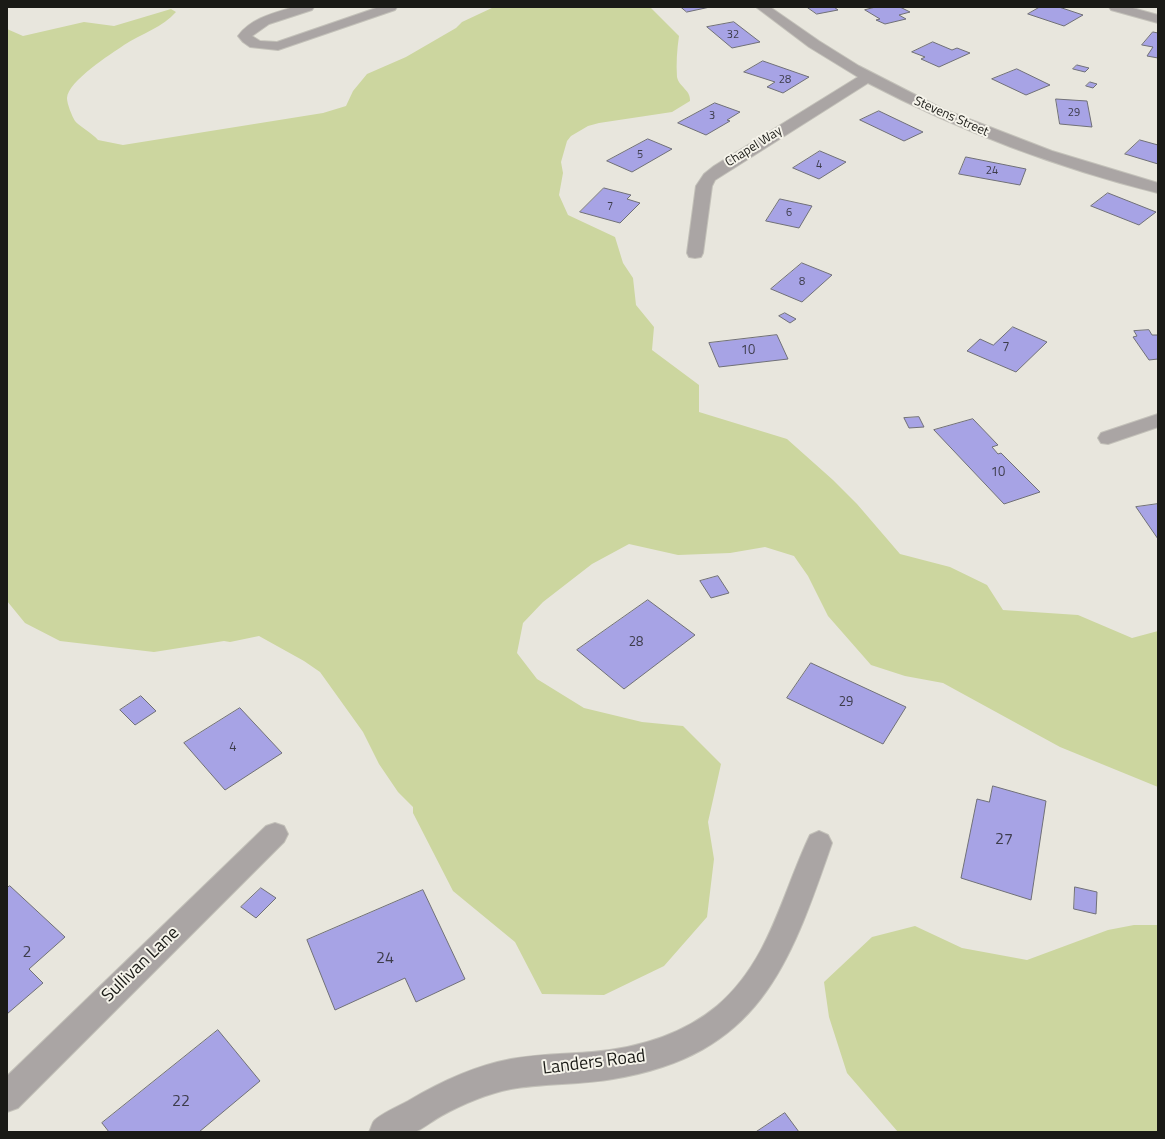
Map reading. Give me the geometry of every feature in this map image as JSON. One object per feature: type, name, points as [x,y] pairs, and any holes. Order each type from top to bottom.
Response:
[{"type":"street","points":[[308,7],[254,26],[245,36],[248,40],[259,45],[278,46],[391,7]]},
{"type":"street","name":"Stevens Street","points":[[762,7],[824,51],[868,77],[983,131],[1108,174],[1158,188]]},
{"type":"street","points":[[1115,7],[1158,19]]},
{"type":"street","name":"Chapel Way","points":[[695,253],[702,191],[709,177],[719,169],[868,77]]},
{"type":"street","points":[[1108,438],[1158,420]]},
{"type":"street","name":"Sullivan Lane","points":[[7,1097],[274,834]]},
{"type":"street","name":"Landers Road","points":[[386,1132],[427,1106],[468,1086],[500,1077],[543,1069],[592,1067],[640,1059],[663,1052],[689,1040],[721,1021],[743,1000],[763,974],[783,940],[819,843]]},
{"type":"green space","points":[[494,7],[650,7],[679,36],[677,77],[689,94],[690,101],[672,112],[588,126],[571,136],[567,141],[561,162],[563,173],[559,195],[568,215],[615,237],[623,263],[633,278],[636,305],[654,327],[652,350],[699,385],[699,412],[787,439],[833,480],[857,504],[900,554],[950,567],[987,585],[1003,610],[1078,615],[1132,638],[1158,631],[1158,787],[1060,747],[943,683],[905,676],[871,665],[828,616],[808,576],[794,556],[765,547],[730,553],[678,555],[629,544],[592,564],[543,602],[523,623],[517,653],[537,679],[584,708],[642,722],[683,726],[721,764],[708,822],[714,859],[707,917],[664,966],[604,995],[542,994],[515,942],[453,891],[413,813],[413,807],[398,792],[379,764],[363,732],[320,672],[304,661],[259,636],[230,642],[224,641],[154,652],[60,641],[25,623],[7,601],[7,29],[23,36],[84,22],[114,26],[171,9],[176,12],[165,22],[124,45],[91,68],[74,84],[69,91],[67,98],[68,103],[72,116],[77,123],[98,140],[123,145],[323,113],[346,106],[353,91],[367,74],[406,57],[456,28],[462,22]]},
{"type":"green space","points":[[1134,925],[1158,925],[1158,1132],[898,1132],[847,1073],[829,1017],[824,982],[872,937],[915,926],[962,948],[1027,960],[1108,930]]},
{"type":"building","points":[[681,7],[710,7],[687,12]]},
{"type":"building","points":[[807,7],[834,7],[838,10],[817,14]]},
{"type":"building","points":[[876,7],[900,7],[910,12],[899,15],[906,19],[885,24],[876,20],[880,19],[865,10]]},
{"type":"building","points":[[1040,7],[1059,7],[1083,15],[1064,26],[1028,14]]},
{"type":"building","points":[[734,22],[760,42],[732,48],[707,27]]},
{"type":"building","points":[[1153,32],[1158,33],[1158,58],[1147,56],[1153,47],[1142,45]]},
{"type":"building","points":[[933,42],[952,50],[957,48],[970,53],[939,67],[921,59],[925,57],[912,52]]},
{"type":"building","points":[[763,61],[809,77],[783,93],[767,87],[775,82],[744,72]]},
{"type":"building","points":[[1077,65],[1089,68],[1085,72],[1073,69]]},
{"type":"building","points":[[1017,69],[1050,85],[1026,95],[992,79]]},
{"type":"building","points":[[1090,82],[1097,84],[1093,88],[1086,86]]},
{"type":"building","points":[[1056,99],[1087,101],[1092,127],[1060,124]]},
{"type":"building","points":[[715,103],[740,112],[727,120],[730,121],[706,135],[678,123]]},
{"type":"building","points":[[879,111],[923,132],[904,141],[860,120]]},
{"type":"building","points":[[648,139],[672,149],[632,172],[607,161]]},
{"type":"building","points":[[1140,140],[1158,145],[1158,164],[1125,154]]},
{"type":"building","points":[[820,151],[846,162],[819,179],[793,168]]},
{"type":"building","points":[[966,157],[1026,169],[1020,185],[959,174]]},
{"type":"building","points":[[604,188],[631,195],[627,199],[640,203],[620,223],[580,212]]},
{"type":"building","points":[[1108,193],[1156,212],[1139,225],[1091,206]]},
{"type":"building","points":[[780,199],[812,206],[799,228],[766,221]]},
{"type":"building","points":[[802,263],[832,275],[802,302],[771,289]]},
{"type":"building","points":[[785,313],[796,319],[790,323],[779,316]]},
{"type":"building","points":[[1013,327],[1047,342],[1016,372],[967,351],[980,339],[993,345]]},
{"type":"building","points":[[1149,330],[1152,335],[1158,335],[1158,359],[1149,360],[1133,337],[1137,336],[1134,331]]},
{"type":"building","points":[[777,335],[788,359],[719,367],[709,343]]},
{"type":"building","points":[[919,417],[924,427],[909,428],[904,418]]},
{"type":"building","points":[[973,419],[998,445],[992,447],[998,454],[1001,453],[1040,492],[1004,504],[934,430]]},
{"type":"building","points":[[1158,504],[1158,539],[1136,507]]},
{"type":"building","points":[[718,576],[729,593],[711,598],[700,581]]},
{"type":"building","points":[[648,600],[695,635],[624,689],[577,650]]},
{"type":"building","points":[[811,663],[906,707],[883,744],[787,698]]},
{"type":"building","points":[[141,696],[156,711],[135,725],[120,710]]},
{"type":"building","points":[[240,708],[282,753],[225,790],[184,743]]},
{"type":"building","points":[[993,786],[1046,801],[1031,900],[961,878],[977,799],[989,802]]},
{"type":"building","points":[[10,886],[65,937],[29,969],[43,983],[7,1014],[7,888]]},
{"type":"building","points":[[1075,887],[1097,892],[1096,914],[1074,909]]},
{"type":"building","points":[[261,888],[276,898],[256,918],[241,907]]},
{"type":"building","points":[[423,890],[465,979],[416,1002],[405,978],[335,1010],[307,940]]},
{"type":"building","points":[[218,1030],[260,1081],[199,1132],[109,1132],[102,1123]]},
{"type":"building","points":[[785,1113],[799,1132],[756,1132]]}]
